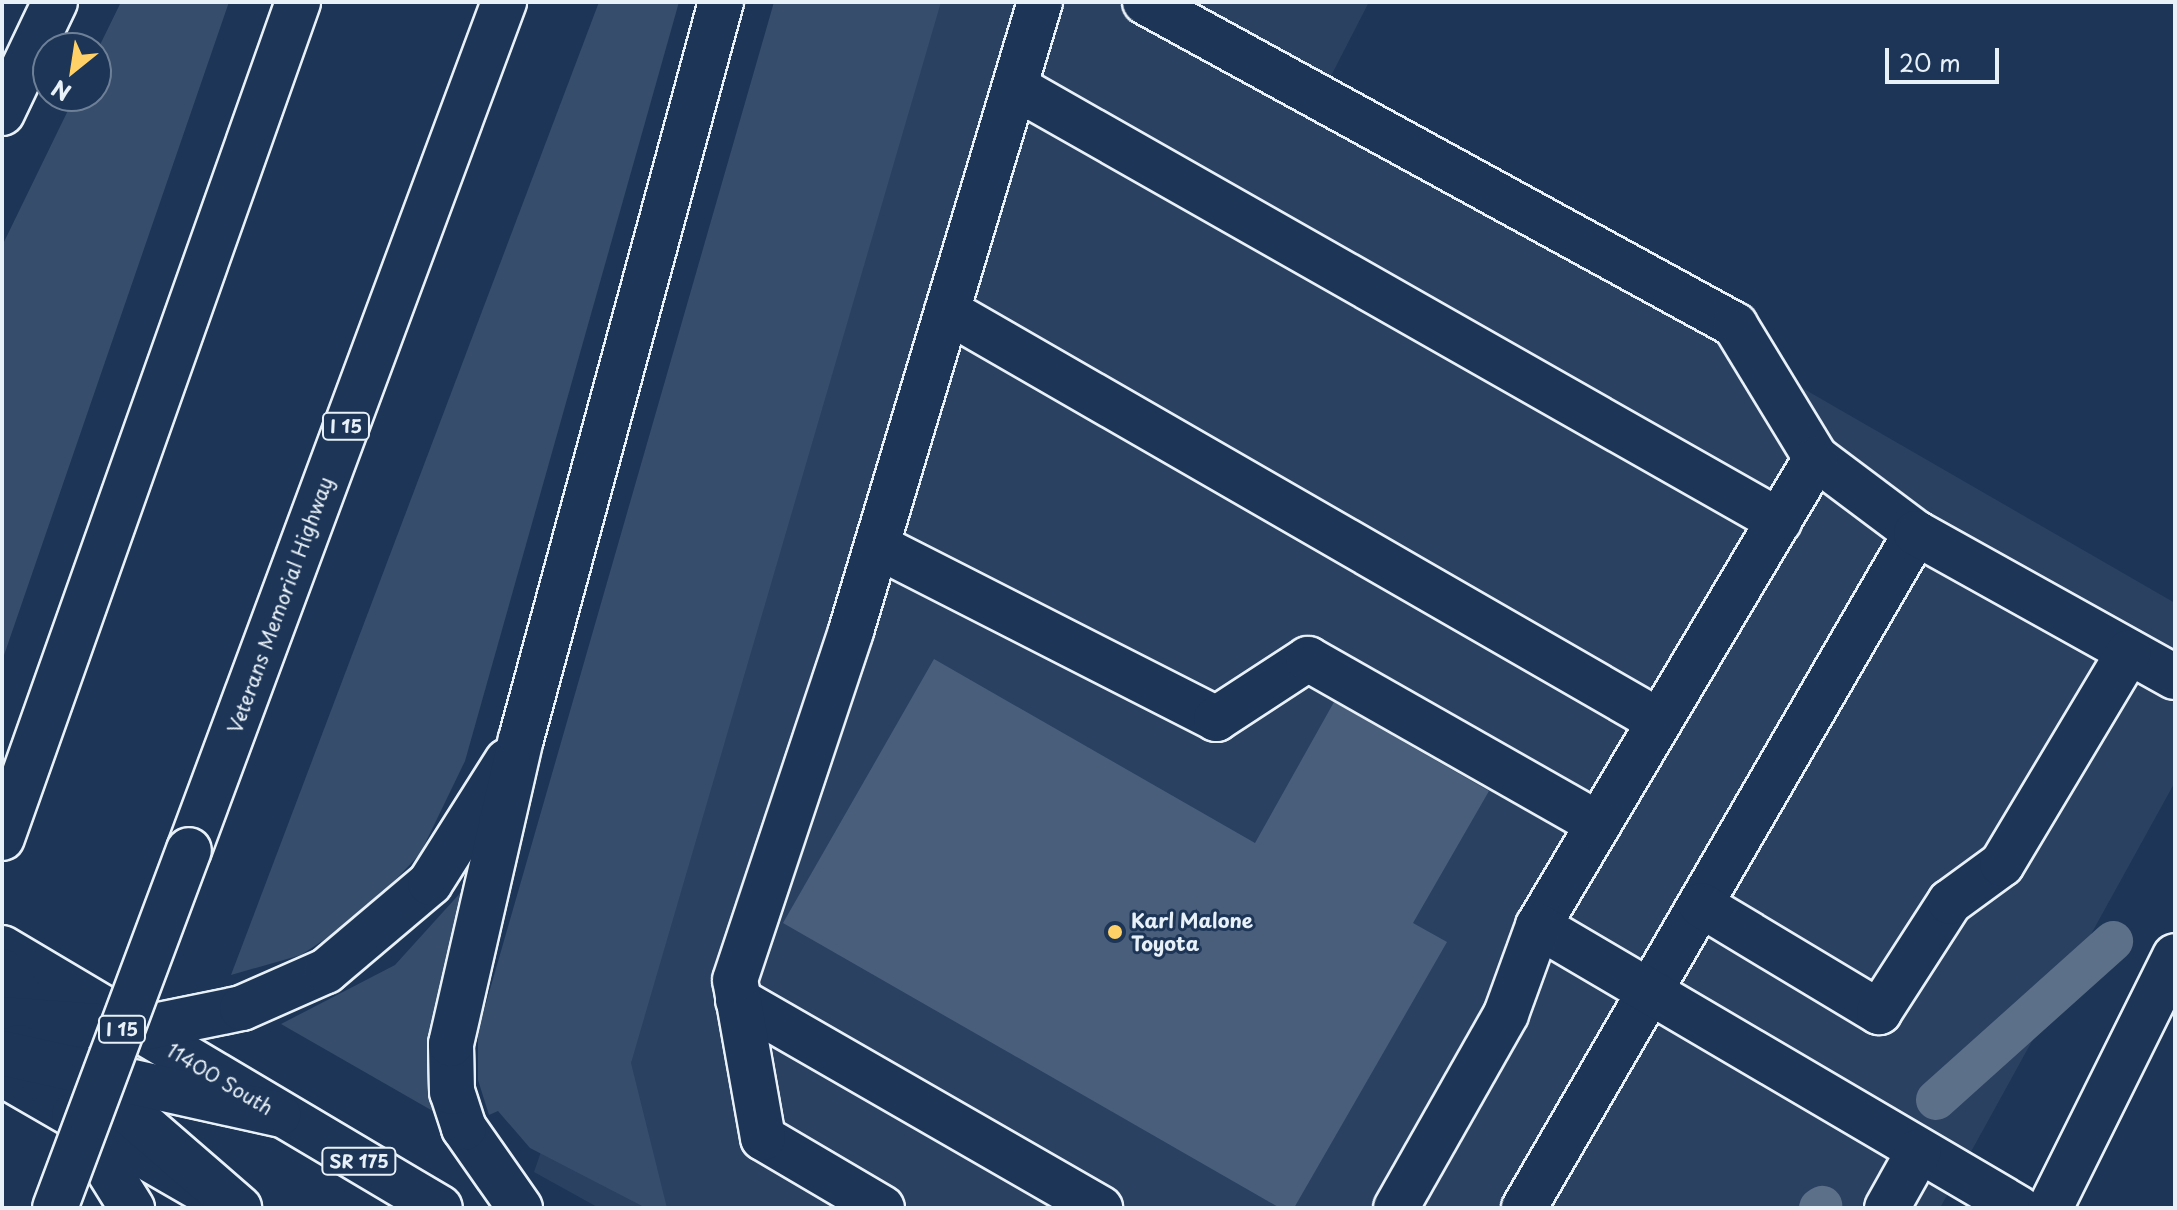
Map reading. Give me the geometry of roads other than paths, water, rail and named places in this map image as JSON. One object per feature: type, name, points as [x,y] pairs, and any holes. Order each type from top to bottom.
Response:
[{"type":"main road","points":[[2,113],[55,2]]},
{"type":"main road","points":[[2,838],[37,748],[298,2]]},
{"type":"main road","name":"Veterans Memorial Highway","points":[[55,1208],[504,2]]},
{"type":"main road","points":[[520,1208],[464,1128],[452,1092],[451,1044],[521,739],[721,2]]},
{"type":"main road","points":[[882,1208],[763,1138],[735,980],[877,546],[1040,2]]},
{"type":"main road","points":[[1145,2],[1735,325],[1816,458],[1916,533],[2175,677]]},
{"type":"main road","points":[[1015,87],[1779,521]]},
{"type":"main road","points":[[947,311],[1659,721]]},
{"type":"main road","points":[[1396,1208],[1506,1014],[1538,926],[1816,458]]},
{"type":"main road","points":[[1524,1208],[1916,533]]},
{"type":"main road","points":[[877,546],[1216,719],[1308,659],[1598,824]]},
{"type":"main road","points":[[1701,905],[1879,1012],[1950,902],[2002,864],[2129,652]]},
{"type":"main road","points":[[12,1042],[139,1029],[242,1008],[326,971],[366,943],[430,883],[521,739]]},
{"type":"main road","points":[[1538,926],[2018,1208]]},
{"type":"main road","name":"11400 South","points":[[2,948],[440,1208]]},
{"type":"main road","points":[[2050,1208],[2175,956]]},
{"type":"main road","points":[[2,971],[12,1042],[74,1115],[132,1208]]},
{"type":"main road","points":[[738,1000],[1100,1208]]},
{"type":"main road","points":[[12,1042],[73,1064],[278,1114]]},
{"type":"main road","points":[[73,1064],[236,1208]]},
{"type":"main road","points":[[74,1115],[236,1208]]},
{"type":"main road","points":[[1887,1208],[1919,1151]]},
{"type":"waterway","points":[[1936,1100],[2113,941]]},
{"type":"place","name":"Karl Malone Toyota","points":[[1115,932]]}]
